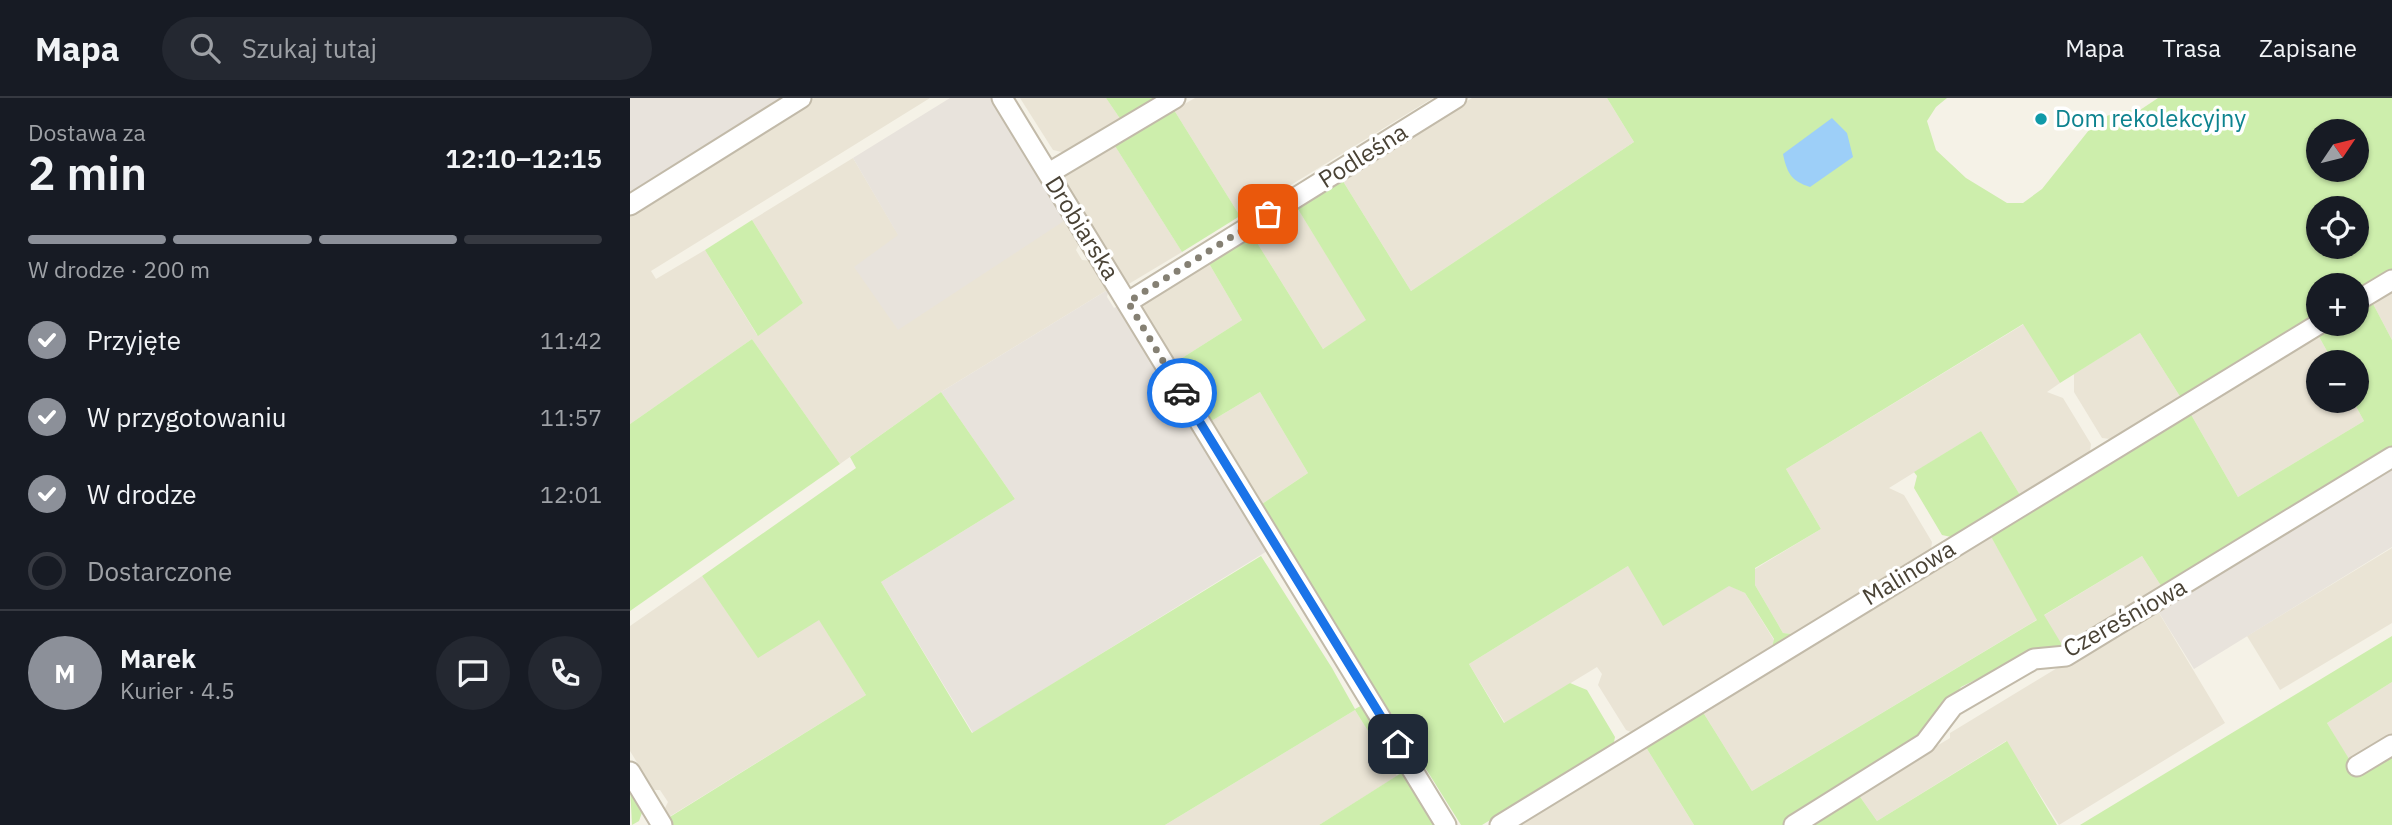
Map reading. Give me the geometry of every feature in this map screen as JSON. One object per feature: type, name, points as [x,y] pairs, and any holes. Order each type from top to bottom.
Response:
[{"type":"street","points":[[630,205],[801,98]]},
{"type":"street","name":"Drobiarska","points":[[1002,98],[1446,825]]},
{"type":"street","points":[[1049,173],[1175,98]]},
{"type":"street","name":"Podleśna","points":[[1128,302],[1456,98]]},
{"type":"street","points":[[2369,294],[2392,280]]},
{"type":"street","name":"Malinowa","points":[[1500,825],[2306,332]]},
{"type":"street","name":"Czereśniowa","points":[[1794,825],[1925,743],[1953,706],[2034,659],[2066,656],[2392,457]]},
{"type":"street","points":[[2357,766],[2392,745]]},
{"type":"street","points":[[630,772],[655,823]]},
{"type":"shaded area","points":[[630,98],[787,98],[630,197]]},
{"type":"shaded area","points":[[814,98],[930,98],[651,271],[656,279],[705,250],[757,335],[803,303],[752,220],[853,158],[899,236],[1070,217],[1082,238],[1076,250],[1082,260],[1093,261],[1109,289],[941,392],[840,464],[752,339],[630,424],[630,212]]},
{"type":"shaded area","points":[[950,98],[997,98],[1070,217],[898,330],[854,267],[898,235],[853,158]]},
{"type":"shaded area","points":[[1020,98],[1106,98],[1121,120],[1066,153],[1053,150]]},
{"type":"shaded area","points":[[1195,98],[1433,98],[1240,216],[1174,110]]},
{"type":"shaded area","points":[[1472,98],[1607,98],[1634,142],[1411,291],[1341,178]]},
{"type":"shaded area","points":[[1115,146],[1182,252],[1127,285],[1061,178]]},
{"type":"shaded area","points":[[1296,206],[1367,320],[1323,349],[1251,233]]},
{"type":"shaded area","points":[[1207,260],[1242,320],[1171,365],[1138,303]]},
{"type":"shaded area","points":[[2392,288],[2392,340],[2371,300]]},
{"type":"shaded area","points":[[1109,289],[1107,297],[1114,308],[1118,306],[1272,548],[973,733],[881,582],[1015,499],[941,392]]},
{"type":"shaded area","points":[[2024,324],[2060,383],[2047,392],[2063,398],[2091,444],[2090,452],[2020,495],[1981,431],[1889,488],[1904,495],[1932,542],[1931,549],[1792,634],[1783,633],[1755,585],[1755,569],[1821,529],[1786,469]]},
{"type":"shaded area","points":[[2140,333],[2181,398],[2110,439],[2102,438],[2074,392],[2074,374]]},
{"type":"shaded area","points":[[2312,336],[2319,336],[2326,350],[2306,350],[2306,413],[2360,413],[2364,421],[2238,497],[2189,411]]},
{"type":"shaded area","points":[[1260,392],[1308,473],[1259,506],[1208,423]]},
{"type":"shaded area","points":[[2392,464],[2392,547],[2194,669],[2156,608]]},
{"type":"shaded area","points":[[1989,533],[2038,619],[1752,791],[1701,709]]},
{"type":"shaded area","points":[[2392,548],[2392,623],[2280,690],[2247,636]]},
{"type":"shaded area","points":[[2142,556],[2165,592],[2066,651],[2043,616]]},
{"type":"shaded area","points":[[1628,566],[1730,586],[1745,593],[1774,640],[1772,647],[1633,733],[1626,730],[1598,685],[1602,674],[1597,667],[1505,723],[1469,664]]},
{"type":"shaded area","points":[[702,576],[758,657],[819,619],[866,695],[669,817],[664,810],[668,802],[660,790],[654,790],[630,751],[630,626]]},
{"type":"shaded area","points":[[2156,608],[2225,723],[2059,825],[2006,741],[1877,821],[1856,791],[1930,746],[1935,747],[1950,738],[1950,733]]},
{"type":"shaded area","points":[[2392,682],[2392,740],[2352,765],[2327,723]]},
{"type":"shaded area","points":[[1355,710],[1397,776],[1319,825],[1165,825]]},
{"type":"shaded area","points":[[1644,744],[1694,825],[1511,825]]},
{"type":"green space","points":[[1106,98],[1158,98],[1121,120]]},
{"type":"green space","points":[[1607,98],[1947,98],[1936,107],[1927,121],[1936,150],[1966,178],[2007,203],[2023,203],[2042,189],[2097,120],[2119,111],[2140,110],[2158,98],[2392,98],[2392,269],[2369,284],[2369,273],[2306,273],[2306,324],[2181,398],[2140,333],[2060,383],[2023,324],[1786,469],[1821,529],[1755,568],[1755,585],[1783,633],[1792,634],[1772,647],[1774,639],[1745,593],[1729,586],[1663,626],[1628,566],[1469,664],[1504,723],[1570,683],[1587,690],[1615,737],[1613,747],[1482,825],[1461,825],[1391,713],[1385,715],[1259,506],[1308,473],[1260,392],[1208,423],[1171,365],[1242,320],[1207,260],[1251,233],[1323,349],[1366,320],[1296,206],[1341,178],[1411,291],[1634,142]]},
{"type":"green space","points":[[1174,110],[1240,216],[1182,252],[1115,146]]},
{"type":"green space","points":[[752,220],[803,303],[758,336],[705,250]]},
{"type":"green space","points":[[2371,300],[2392,340],[2392,451],[2165,592],[2142,556],[2044,615],[2064,648],[2040,648],[1961,687],[1929,731],[1783,825],[1694,825],[1644,744],[1701,709],[1752,791],[2037,620],[1989,533],[2189,411],[2238,497],[2364,421],[2360,413],[2369,413],[2369,350],[2326,350],[2319,336],[2369,336]]},
{"type":"green space","points":[[752,339],[840,464],[630,611],[630,424]]},
{"type":"green space","points":[[941,392],[1015,499],[881,582],[972,733],[1261,556],[1355,709],[1366,703],[1401,761],[1391,768],[1355,710],[1165,825],[668,825],[665,820],[866,695],[819,620],[758,658],[702,576],[856,468],[850,457]]},
{"type":"green space","points":[[1981,431],[2020,495],[1951,537],[1942,535],[1914,488],[1917,476],[1914,472]]},
{"type":"green space","points":[[2392,636],[2392,682],[2327,723],[2357,772],[2392,750],[2392,825],[2080,825]]},
{"type":"green space","points":[[2007,741],[2057,825],[1802,825],[1856,791],[1877,821]]},
{"type":"green space","points":[[1406,770],[1439,825],[1319,825]]},
{"type":"green space","points":[[630,786],[643,810],[639,821],[632,825]]},
{"type":"water","points":[[1832,118],[1847,133],[1853,157],[1810,187],[1804,185],[1791,175],[1783,154]]},
{"type":"way so far","points":[[1182,393],[1128,302],[1268,214]]},
{"type":"place","name":"Dom rekolekcyjny","points":[[2041,119]]},
{"type":"route","points":[[1182,393],[1292,576],[1398,744]]}]
